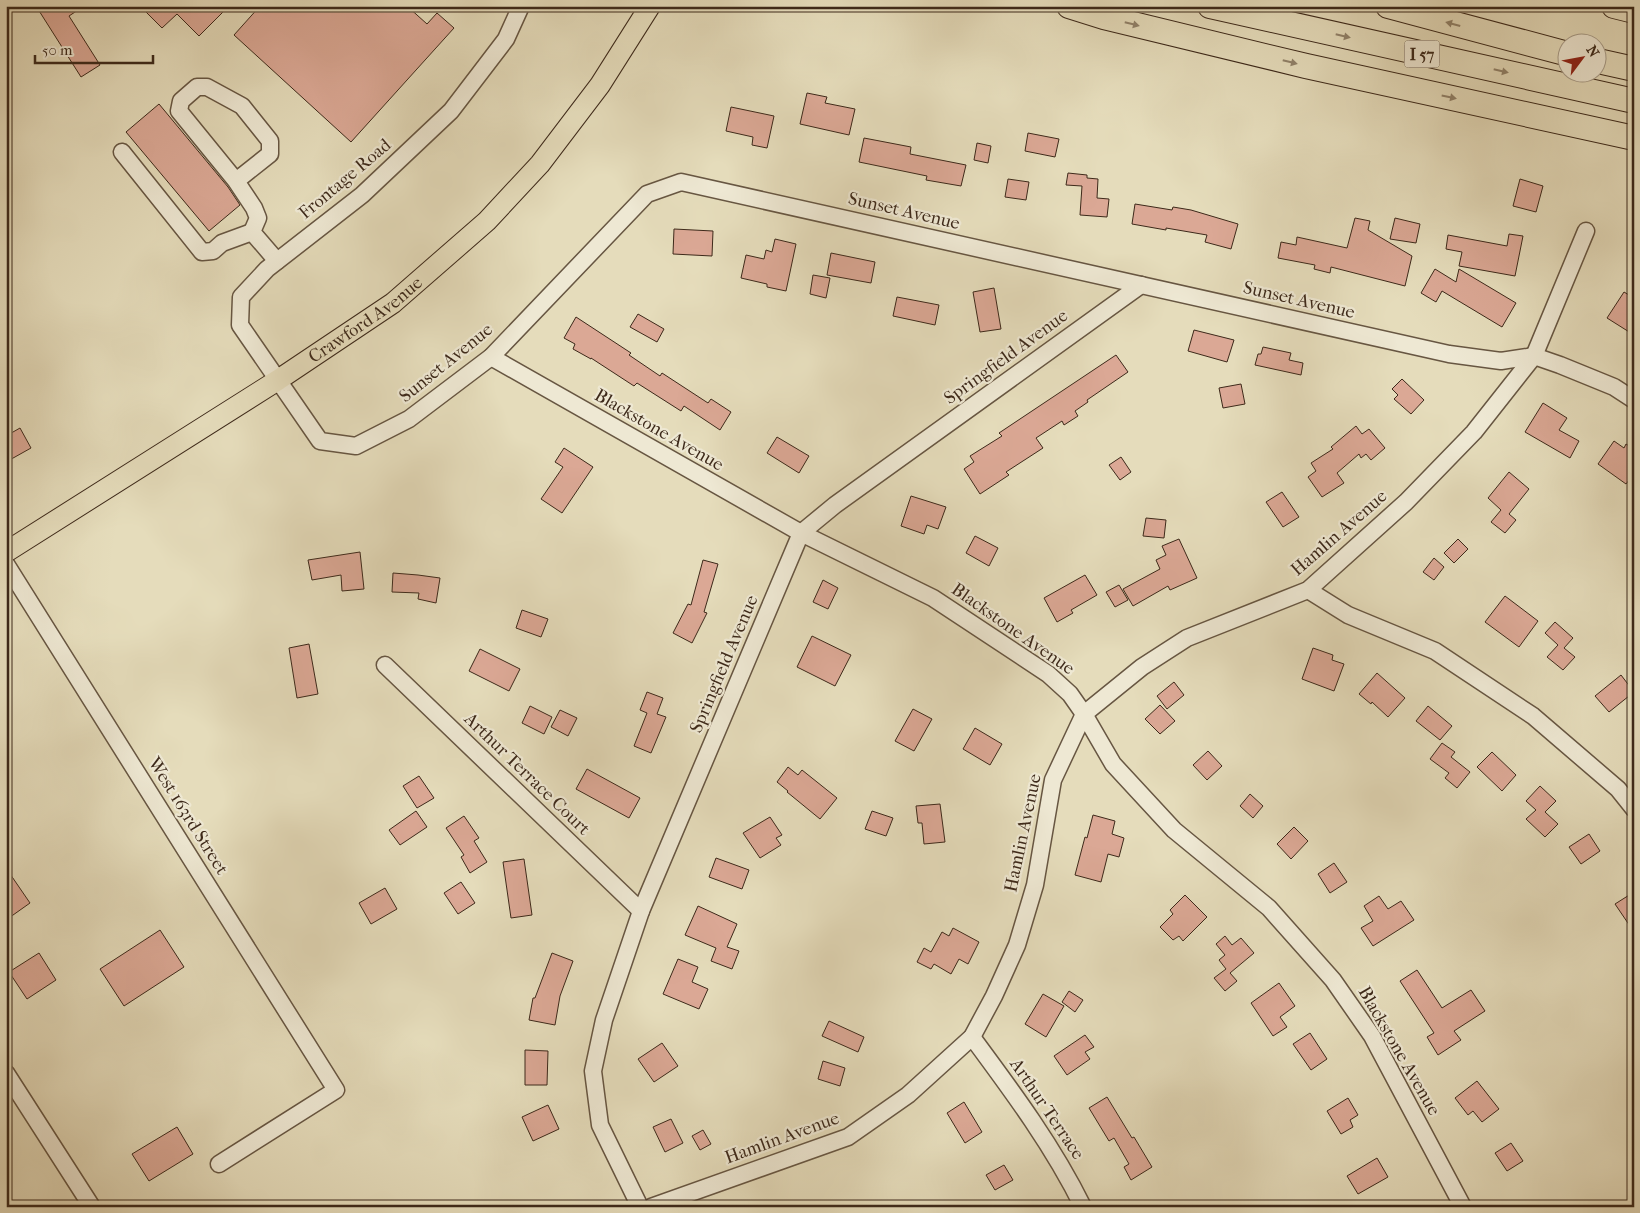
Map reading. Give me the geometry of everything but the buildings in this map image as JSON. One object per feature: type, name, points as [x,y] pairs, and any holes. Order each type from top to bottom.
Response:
[{"type":"highway","points":[[1068,6],[1104,17],[1306,66],[1634,138]]},
{"type":"highway","name":"I 57","points":[[1210,6],[1634,101]]},
{"type":"highway","name":"I 57","points":[[1388,6],[1558,51]]},
{"type":"highway","points":[[1614,6],[1634,11]]},
{"type":"highway","points":[[1608,62],[1634,68]]},
{"type":"highway","points":[[1513,111],[1634,151]]},
{"type":"main road","name":"Crawford Avenue","points":[[6,552],[278,380],[393,303],[487,221],[540,164],[600,85],[650,6]]},
{"type":"street","name":"Frontage Road","points":[[278,380],[240,325],[241,297],[267,269],[362,195],[451,111],[506,40],[522,6]]},
{"type":"street","points":[[122,152],[202,252],[213,251],[222,243],[252,232],[258,218],[254,208],[236,181],[179,111],[181,101],[197,87],[207,87],[242,106],[270,140],[270,154],[236,181]]},
{"type":"street","name":"Sunset Avenue","points":[[278,380],[320,441],[356,446],[409,419],[491,357],[647,194],[681,182],[1449,354],[1501,361],[1534,356],[1560,364],[1614,387],[1634,400]]},
{"type":"street","name":"Hamlin Avenue","points":[[652,1207],[848,1137],[908,1096],[972,1037],[994,996],[1017,945],[1034,885],[1053,780],[1084,714],[1142,667],[1188,638],[1308,590],[1406,502],[1467,439],[1534,356],[1586,231]]},
{"type":"street","points":[[252,232],[277,261]]},
{"type":"street","name":"Springfield Avenue","points":[[640,1207],[600,1125],[593,1071],[604,1020],[640,911],[801,533],[835,504],[1141,285]]},
{"type":"street","name":"Blackstone Avenue","points":[[491,357],[801,533],[933,598],[1048,674],[1070,694],[1113,764],[1174,830],[1269,908],[1333,980],[1372,1036],[1464,1207]]},
{"type":"street","name":"West 163rd Street","points":[[6,564],[336,1090],[219,1164]]},
{"type":"street","points":[[1308,590],[1348,615],[1435,651],[1534,716],[1618,790],[1634,809]]},
{"type":"street","name":"Arthur Terrace Court","points":[[386,665],[640,911]]},
{"type":"street","name":"Arthur Terrace","points":[[972,1037],[1021,1104],[1068,1176],[1083,1207]]},
{"type":"street","points":[[6,1073],[92,1207]]}]
